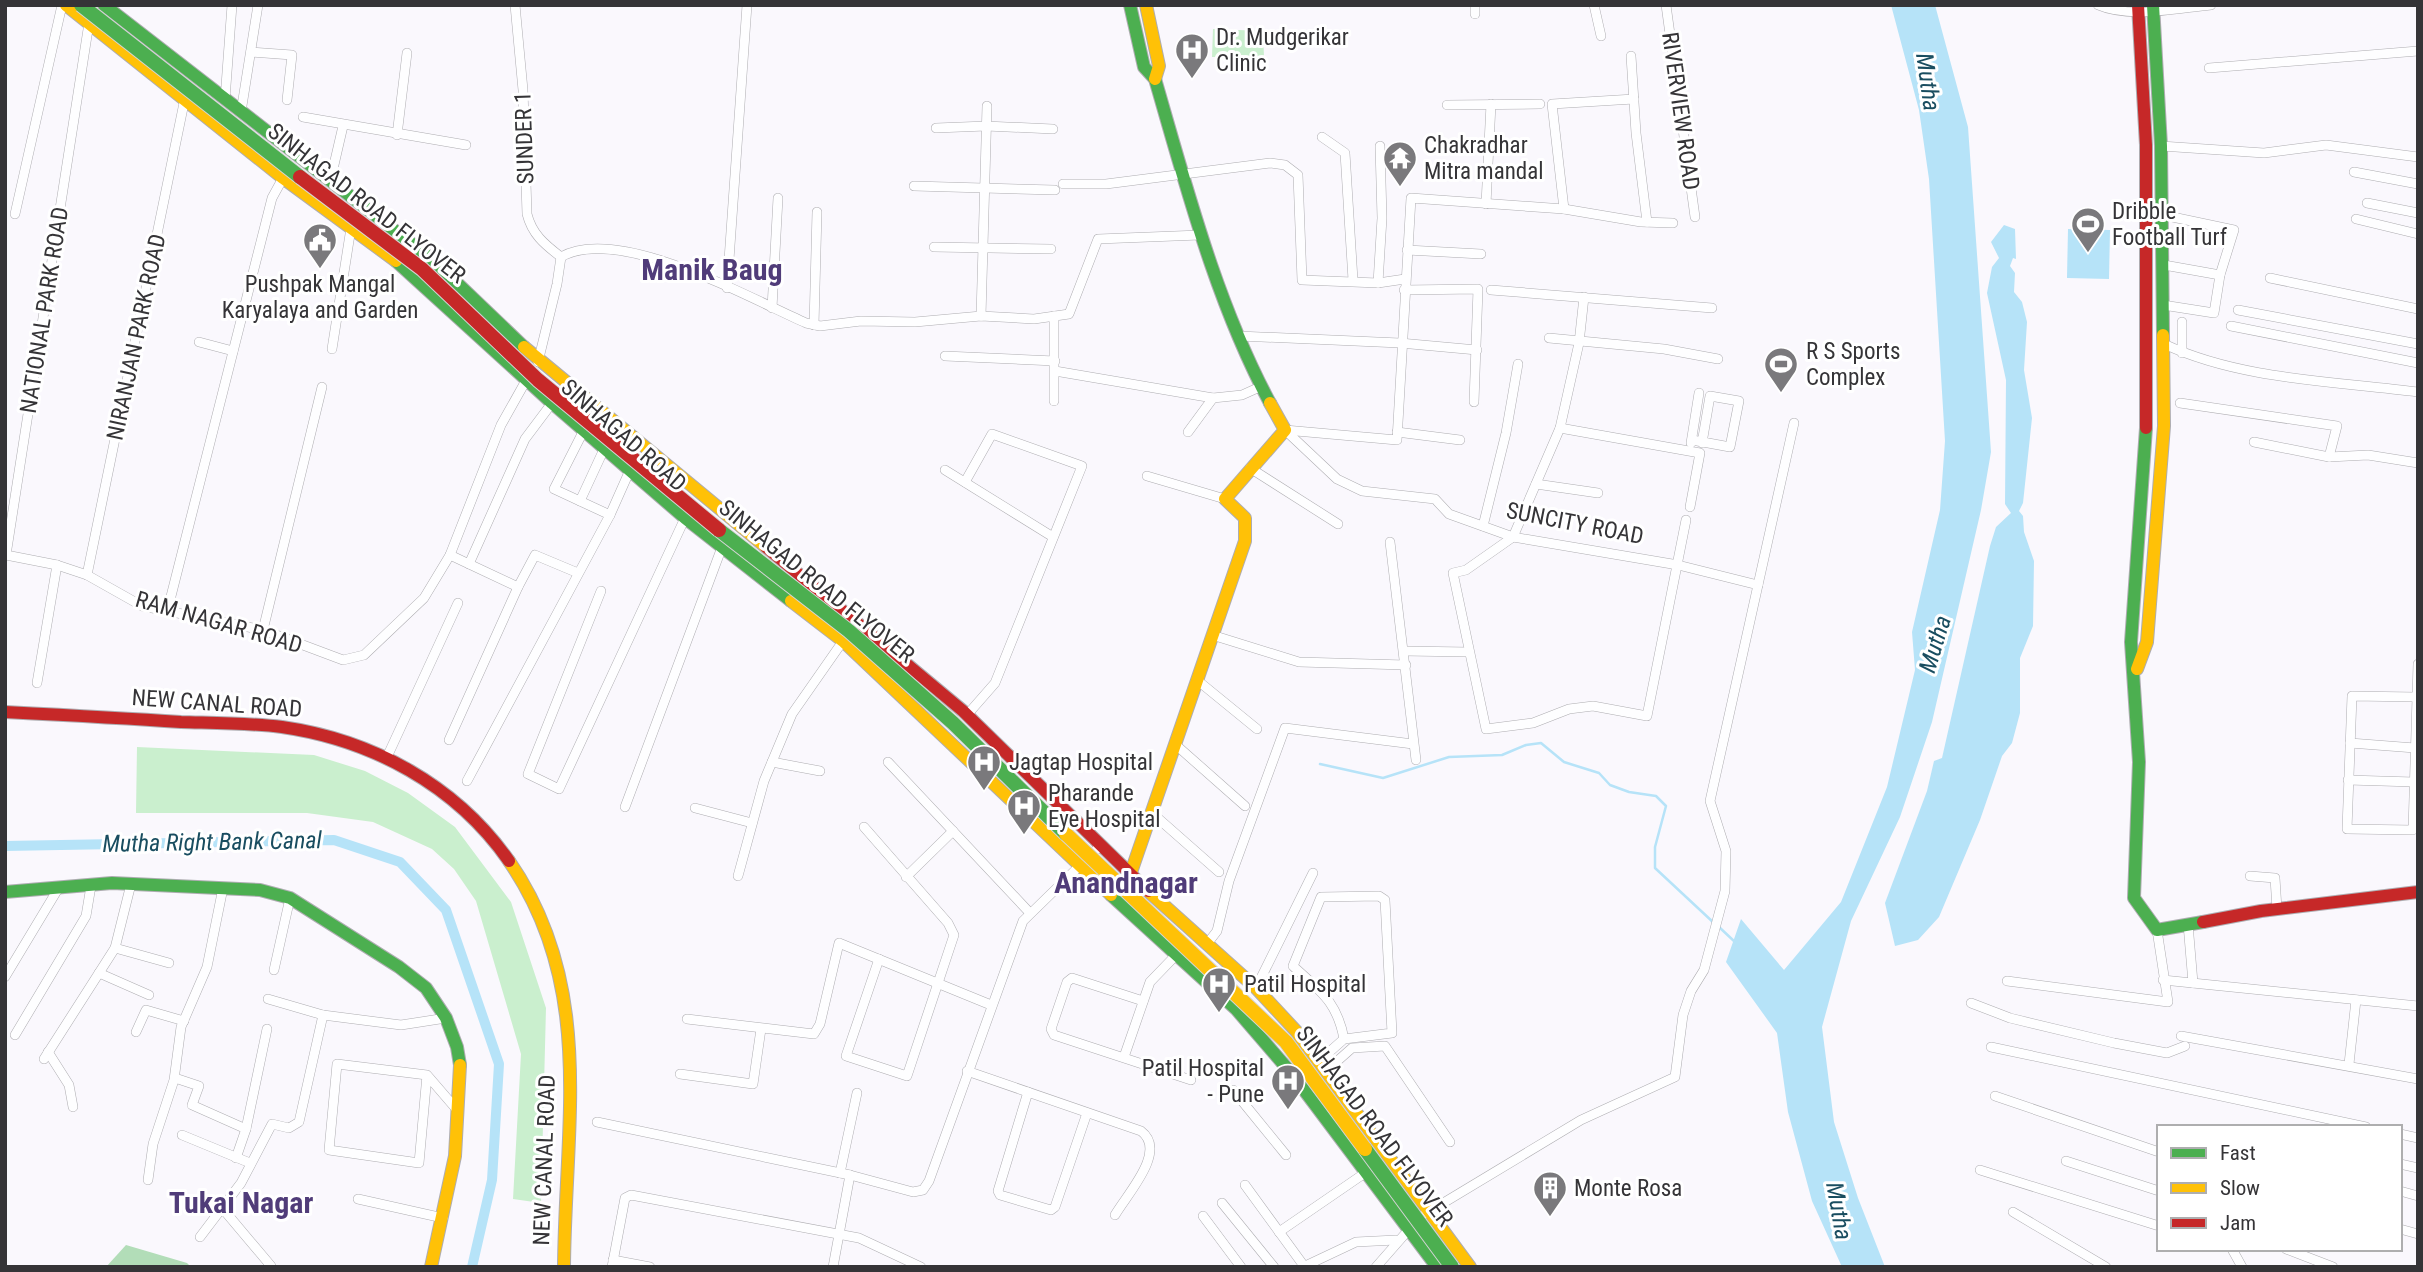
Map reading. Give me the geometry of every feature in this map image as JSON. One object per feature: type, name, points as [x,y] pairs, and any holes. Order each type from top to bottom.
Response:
[{"type":"main road","name":"SINHAGAD ROAD","points":[[64,5],[283,178],[418,278],[526,380],[685,518],[844,641],[1080,868],[1178,953],[1236,1009],[1272,1050],[1437,1267]]},
{"type":"main road","name":"SINHAGAD ROAD FLYOVER","points":[[80,5],[256,144],[422,269],[538,380],[728,538],[849,631],[953,723],[1127,894],[1286,1042],[1452,1267]]},
{"type":"main road","name":"SINHAGAD ROAD FLYOVER","points":[[91,5],[433,272],[507,344],[605,428],[896,663],[957,718],[1041,803],[1249,993],[1290,1037],[1462,1267]]},
{"type":"main road","name":"SINHAGAD ROAD","points":[[104,5],[434,261],[539,361],[898,654],[967,715],[1132,877],[1256,988],[1296,1031],[1470,1267]]},
{"type":"main road","name":"SUNCITY ROAD","points":[[1130,5],[1144,67],[1155,79],[1200,235],[1240,336],[1285,430]]},
{"type":"main road","name":"SUNCITY ROAD","points":[[1146,5],[1159,66],[1155,79]]},
{"type":"main road","points":[[2135,673],[2147,642],[2164,426],[2161,146],[2146,8]]},
{"type":"main road","points":[[2146,8],[2146,427],[2131,642],[2139,762],[2134,898],[2157,930],[2277,909],[2418,892]]},
{"type":"main road","points":[[131,57],[146,38]]},
{"type":"main road","points":[[209,117],[225,99]]},
{"type":"main road","points":[[1114,897],[1132,877],[1139,845],[1245,541],[1246,523],[1225,499],[1285,430]]},
{"type":"main road","name":"NEW CANAL ROAD","points":[[5,712],[280,727],[357,744],[387,757],[448,795],[476,818],[503,851],[531,894],[547,926],[568,1007],[570,1057],[564,1267]]},
{"type":"main road","points":[[5,892],[131,884],[260,890],[290,898],[400,967],[426,988],[446,1018],[457,1047],[461,1074],[455,1156],[431,1267]]},
{"type":"street","points":[[15,214],[64,5]]},
{"type":"street","points":[[225,99],[232,5]]},
{"type":"street","points":[[240,112],[258,5]]},
{"type":"street","name":"SUNDER 1","points":[[515,5],[523,90],[527,214],[531,228],[544,244],[561,257]]},
{"type":"street","points":[[727,288],[747,5]]},
{"type":"street","points":[[1594,5],[1601,36]]},
{"type":"street","name":"RIVERVIEW ROAD","points":[[1666,5],[1695,217]]},
{"type":"street","points":[[2098,5],[2111,9],[2211,5]]},
{"type":"street","name":"NATIONAL PARK ROAD","points":[[87,575],[57,565],[6,555],[89,23]]},
{"type":"street","points":[[2209,68],[2418,51]]},
{"type":"street","points":[[251,52],[292,55],[287,100]]},
{"type":"street","points":[[397,135],[407,53]]},
{"type":"street","points":[[1631,56],[1647,222]]},
{"type":"street","name":"NIRANJAN PARK ROAD","points":[[87,575],[185,98]]},
{"type":"street","points":[[1564,209],[1552,104],[1634,99]]},
{"type":"street","points":[[1486,204],[1491,104]]},
{"type":"street","points":[[1447,105],[1540,104]]},
{"type":"street","points":[[981,316],[987,106]]},
{"type":"street","points":[[303,117],[466,145]]},
{"type":"street","points":[[330,182],[343,126]]},
{"type":"street","points":[[936,128],[986,126],[1053,129]]},
{"type":"street","points":[[1322,137],[1345,153],[1353,280]]},
{"type":"street","points":[[2161,146],[2263,153],[2326,145],[2418,157]]},
{"type":"street","points":[[1378,283],[1382,218],[1380,146]]},
{"type":"street","points":[[914,186],[984,188],[1107,184],[1270,163],[1294,170],[1298,174],[1302,280],[1353,280],[1478,289],[1474,402]]},
{"type":"street","points":[[2354,172],[2418,184]]},
{"type":"street","points":[[167,612],[272,198],[283,178]]},
{"type":"street","points":[[772,308],[778,198]]},
{"type":"street","points":[[1285,430],[1397,440],[1400,343],[1411,198],[1564,209],[1647,222],[1673,223]]},
{"type":"street","points":[[2367,203],[2418,213]]},
{"type":"street","points":[[814,324],[817,212]]},
{"type":"street","points":[[2163,215],[2234,230],[2220,275],[2214,313],[2163,305]]},
{"type":"street","points":[[2356,219],[2418,234]]},
{"type":"street","points":[[332,349],[351,228]]},
{"type":"street","points":[[539,361],[561,257],[588,249],[654,256],[814,324],[981,316],[1034,319],[1069,314],[1098,239],[1200,235]]},
{"type":"street","points":[[934,247],[1051,249]]},
{"type":"street","points":[[1407,250],[1481,254]]},
{"type":"street","points":[[2164,265],[2220,275]]},
{"type":"street","points":[[2270,278],[2418,309]]},
{"type":"street","points":[[1491,290],[1712,308]]},
{"type":"street","points":[[1584,297],[1579,343],[1560,428],[1513,537],[1466,570],[1453,573],[1486,729],[1533,723],[1569,709],[1593,706],[1647,716],[1686,520]]},
{"type":"street","points":[[2238,310],[2418,344]]},
{"type":"street","points":[[1054,316],[1054,401]]},
{"type":"street","points":[[2182,322],[2182,353]]},
{"type":"street","points":[[2231,326],[2418,363]]},
{"type":"street","points":[[1240,336],[1400,343],[1477,351]]},
{"type":"street","points":[[1549,338],[1579,343],[1664,349],[1718,359]]},
{"type":"street","points":[[199,342],[233,351]]},
{"type":"street","points":[[2164,344],[2182,353],[2254,371],[2418,392]]},
{"type":"street","points":[[945,356],[1055,365],[1213,398],[1242,395],[1262,386]]},
{"type":"street","name":"RAM NAGAR ROAD","points":[[87,575],[142,606],[263,629],[343,660],[364,655],[424,598],[450,555],[501,425],[539,361]]},
{"type":"street","points":[[1483,526],[1506,433],[1518,364]]},
{"type":"street","points":[[263,629],[323,387]]},
{"type":"street","points":[[1560,428],[1691,446],[1702,443],[1730,447],[1739,401],[1710,396],[1702,443]]},
{"type":"street","points":[[1691,446],[1699,397],[1709,403]]},
{"type":"street","points":[[1188,432],[1213,398]]},
{"type":"street","points":[[469,564],[525,439],[552,403]]},
{"type":"street","points":[[2180,403],[2337,426],[2329,457]]},
{"type":"street","points":[[1376,1267],[1396,1240],[1429,1211],[1581,1120],[1675,1077],[1682,1015],[1691,991],[1704,970],[1725,891],[1726,851],[1710,802],[1794,423]]},
{"type":"street","points":[[584,430],[554,489],[610,515]]},
{"type":"street","name":"SUNCITY ROAD","points":[[1285,430],[1337,479],[1362,491],[1435,499],[1449,514],[1513,537],[1678,565],[1758,585]]},
{"type":"street","points":[[1397,432],[1461,440]]},
{"type":"street","points":[[965,482],[992,434],[1082,466],[995,683],[967,715]]},
{"type":"street","points":[[2254,442],[2329,457],[2368,455],[2418,463]]},
{"type":"street","points":[[1690,507],[1700,453],[1691,446]]},
{"type":"street","points":[[580,501],[605,447]]},
{"type":"street","points":[[1250,468],[1338,524]]},
{"type":"street","points":[[467,781],[610,515],[630,470]]},
{"type":"street","points":[[945,470],[1053,537]]},
{"type":"street","points":[[1147,476],[1225,499]]},
{"type":"street","points":[[1536,484],[1598,493]]},
{"type":"street","points":[[601,591],[528,774],[559,789],[685,518]]},
{"type":"street","points":[[1390,542],[1416,760]]},
{"type":"street","points":[[625,807],[722,547]]},
{"type":"street","points":[[450,555],[517,587]]},
{"type":"street","points":[[449,740],[517,587],[535,555],[578,573]]},
{"type":"street","points":[[37,683],[57,565]]},
{"type":"street","points":[[387,757],[458,603]]},
{"type":"street","points":[[1212,635],[1299,662],[1406,664]]},
{"type":"street","points":[[738,876],[772,762],[792,714],[844,641]]},
{"type":"street","points":[[1404,652],[1469,652]]},
{"type":"street","points":[[2416,697],[2351,696],[2347,829],[2413,830],[2418,664]]},
{"type":"street","points":[[1197,680],[1257,729]]},
{"type":"street","points":[[1207,944],[1217,931],[1229,881],[1285,728],[1413,744]]},
{"type":"street","points":[[2350,743],[2415,748]]},
{"type":"street","points":[[1176,745],[1245,806]]},
{"type":"street","points":[[772,762],[820,771]]},
{"type":"street","points":[[888,762],[1029,912]]},
{"type":"street","points":[[2348,780],[2414,782]]},
{"type":"street","points":[[695,808],[752,822]]},
{"type":"street","points":[[1152,813],[1219,872]]},
{"type":"street","points":[[864,827],[948,923],[954,935],[907,1076],[846,1056],[879,959]]},
{"type":"street","points":[[906,877],[953,831]]},
{"type":"street","points":[[597,1122],[845,1174],[913,1192],[923,1190],[990,1005],[1029,912],[1080,868],[1100,846]]},
{"type":"street","points":[[1256,988],[1313,873]]},
{"type":"street","points":[[2250,876],[2274,878],[2277,909]]},
{"type":"street","points":[[74,1107],[69,1085],[46,1055],[115,948],[131,884]]},
{"type":"street","points":[[15,1035],[86,916],[91,886]]},
{"type":"street","points":[[148,1180],[153,1144],[175,1078],[184,1021],[207,967],[223,888]]},
{"type":"street","points":[[5,977],[58,889]]},
{"type":"street","points":[[1322,1066],[1344,1039],[1392,1033],[1385,900],[1379,896],[1321,897],[1293,966],[1332,1003],[1340,1015],[1344,1039]]},
{"type":"street","points":[[274,970],[290,898]]},
{"type":"street","points":[[2188,924],[2193,983]]},
{"type":"street","points":[[2007,981],[2168,1002],[2157,930]]},
{"type":"street","points":[[687,1019],[814,1034],[820,1024],[839,943],[990,1005]]},
{"type":"street","points":[[115,948],[169,963]]},
{"type":"street","points":[[1125,1058],[1150,982],[1178,953]]},
{"type":"street","points":[[99,972],[149,995]]},
{"type":"street","points":[[1143,1001],[1072,978],[1067,982],[1051,1026],[1054,1035],[1191,1080]]},
{"type":"street","points":[[2163,980],[2418,1006]]},
{"type":"street","points":[[268,999],[323,1015],[401,1025],[446,1018]]},
{"type":"street","points":[[2349,1065],[2356,1000]]},
{"type":"street","points":[[1970,1003],[2010,1018],[2167,1053],[2183,1041],[2349,1065],[2418,1079]]},
{"type":"street","points":[[136,1032],[146,1010],[184,1021]]},
{"type":"street","points":[[200,1237],[223,1209],[272,1124],[289,1128],[299,1122],[323,1015]]},
{"type":"street","points":[[236,1158],[246,1129],[267,1029]]},
{"type":"street","points":[[680,1074],[753,1084],[761,1029]]},
{"type":"street","points":[[1322,1066],[1352,1048],[1385,1046],[1450,1142]]},
{"type":"street","points":[[1991,1047],[2358,1125]]},
{"type":"street","points":[[427,1075],[419,1163],[329,1150],[337,1064],[427,1075],[458,1111]]},
{"type":"street","points":[[967,1071],[1141,1131],[1152,1145],[1149,1159],[1115,1215]]},
{"type":"street","points":[[175,1078],[200,1086],[192,1105],[246,1129]]},
{"type":"street","points":[[1233,1090],[1286,1155]]},
{"type":"street","points":[[1028,1092],[998,1191],[1000,1195],[1051,1210],[1055,1208],[1087,1112]]},
{"type":"street","points":[[833,1267],[858,1093]]},
{"type":"street","points":[[1995,1096],[2157,1151]]},
{"type":"street","points":[[182,1135],[250,1163]]},
{"type":"street","points":[[2066,1161],[2157,1190]]},
{"type":"street","points":[[1980,1170],[2157,1225]]},
{"type":"street","points":[[1279,1232],[1365,1173]]},
{"type":"street","points":[[1245,1185],[1304,1267],[1356,1242],[1396,1240]]},
{"type":"street","points":[[650,1267],[612,1263],[625,1198],[631,1195],[859,1238],[921,1267]]},
{"type":"street","points":[[358,1199],[443,1218]]},
{"type":"street","points":[[1222,1203],[1274,1267]]},
{"type":"street","points":[[223,1209],[271,1266]]},
{"type":"street","points":[[2013,1212],[2106,1267]]},
{"type":"street","points":[[1203,1216],[1241,1267]]},
{"type":"street","points":[[2233,1251],[2242,1267]]},
{"type":"street","points":[[2291,1251],[2333,1267]]},
{"type":"green space","points":[[1213,29],[1263,31],[1264,57],[1212,57]]},
{"type":"green space","points":[[137,747],[314,755],[365,771],[408,793],[455,827],[511,902],[546,1008],[541,1203],[513,1199],[521,1054],[476,901],[454,869],[432,849],[373,822],[307,813],[136,813]]},
{"type":"green space","points":[[126,1245],[187,1263],[191,1267],[106,1267]]},
{"type":"water","name":"Mutha","points":[[1891,5],[1935,5],[1968,127],[1991,452],[1981,510],[1932,722],[1900,817],[1851,921],[1822,1027],[1834,1122],[1858,1198],[1885,1267],[1842,1267],[1812,1201],[1788,1112],[1777,1033],[1726,962],[1741,919],[1784,970],[1841,902],[1887,787],[1915,670],[1912,632],[1940,510],[1945,441],[1929,179],[1919,110]]},
{"type":"water","points":[[2004,225],[2015,229],[2016,259],[2013,258],[2010,266],[2015,273],[2014,292],[2022,302],[2027,322],[2024,370],[2032,418],[2023,503],[2019,511],[2023,516],[2024,532],[2034,561],[2033,626],[2020,658],[2020,713],[2012,743],[2002,756],[1980,820],[1939,917],[1918,940],[1895,946],[1885,903],[1927,791],[1934,761],[1942,758],[1996,527],[2011,513],[2005,504],[2006,380],[1987,293],[1992,267],[1999,258],[1991,242]]},
{"type":"water","name":"Dribble Football Turf","points":[[2068,229],[2110,230],[2109,279],[2067,278]]},
{"type":"waterway","points":[[1320,764],[1383,778],[1449,757],[1502,755],[1526,745],[1541,743],[1564,762],[1599,773],[1610,785],[1629,792],[1656,796],[1666,806],[1655,847],[1655,868],[1714,923]]},
{"type":"waterway","name":"Mutha Right Bank Canal","points":[[5,846],[334,840],[400,862],[446,910],[499,1064],[492,1180],[472,1267]]},
{"type":"waterway","points":[[1719,927],[1735,942]]},
{"type":"traffic: fast","points":[[81,5],[300,177]]},
{"type":"traffic: fast","points":[[104,5],[434,261],[524,347]]},
{"type":"traffic: fast","points":[[1130,5],[1144,67],[1155,79],[1218,285],[1270,403]]},
{"type":"traffic: fast","points":[[2153,5],[2161,146],[2163,335]]},
{"type":"traffic: fast","points":[[396,261],[552,403],[685,518],[791,601]]},
{"type":"traffic: fast","points":[[2146,428],[2131,642],[2139,762],[2134,898],[2157,930],[2203,922]]},
{"type":"traffic: fast","points":[[719,530],[849,631],[953,723],[1066,834]]},
{"type":"traffic: fast","points":[[5,892],[112,883],[260,890],[290,898],[399,967],[426,988],[446,1018],[457,1047],[460,1065]]},
{"type":"traffic: fast","points":[[1111,895],[1236,1009],[1292,1074],[1437,1267]]},
{"type":"traffic: fast","points":[[1365,1149],[1452,1267]]},
{"type":"traffic: slow","points":[[66,5],[283,178],[396,261]]},
{"type":"traffic: slow","points":[[1146,5],[1159,66],[1155,79]]},
{"type":"traffic: slow","points":[[2137,669],[2147,642],[2164,426],[2163,335]]},
{"type":"traffic: slow","points":[[524,347],[766,547]]},
{"type":"traffic: slow","points":[[1128,881],[1245,541],[1245,518],[1225,499],[1285,430],[1270,403]]},
{"type":"traffic: slow","points":[[791,601],[843,641],[1111,895]]},
{"type":"traffic: slow","points":[[1066,834],[1286,1042],[1365,1149]]},
{"type":"traffic: slow","points":[[509,861],[536,909],[554,957],[565,1007],[570,1109],[564,1267]]},
{"type":"traffic: slow","points":[[1148,891],[1256,988],[1296,1031],[1470,1267]]},
{"type":"traffic: slow","points":[[431,1267],[455,1156],[460,1065]]},
{"type":"traffic: jam","points":[[2138,5],[2146,145],[2146,428]]},
{"type":"traffic: jam","points":[[300,177],[422,269],[538,380],[719,530]]},
{"type":"traffic: jam","points":[[766,547],[963,711],[1148,891]]},
{"type":"traffic: jam","points":[[5,712],[232,723],[315,733],[379,755],[438,789],[488,834],[509,861]]},
{"type":"traffic: jam","points":[[2203,922],[2261,911],[2418,892]]},
{"type":"place","name":"Dr. Mudgerikar Clinic","points":[[1192,80]]},
{"type":"place","name":"Chakradhar Mitra mandal","points":[[1400,188]]},
{"type":"place","name":"Dribble Football Turf","points":[[2088,254]]},
{"type":"place","name":"Pushpak Mangal Karyalaya and Garden","points":[[320,270]]},
{"type":"place","name":"R S Sports Complex","points":[[1781,394]]},
{"type":"place","name":"Jagtap Hospital","points":[[984,792]]},
{"type":"place","name":"Pharande Eye Hospital","points":[[1024,836]]},
{"type":"place","name":"Patil Hospital","points":[[1219,1014]]},
{"type":"place","name":"Patil Hospital - Pune","points":[[1288,1111]]},
{"type":"place","name":"Monte Rosa","points":[[1550,1218]]},
{"type":"district","name":"Manik Baug","points":[[712,270]]},
{"type":"district","name":"Anandnagar","points":[[1126,883]]},
{"type":"district","name":"Tukai Nagar","points":[[241,1203]]}]
